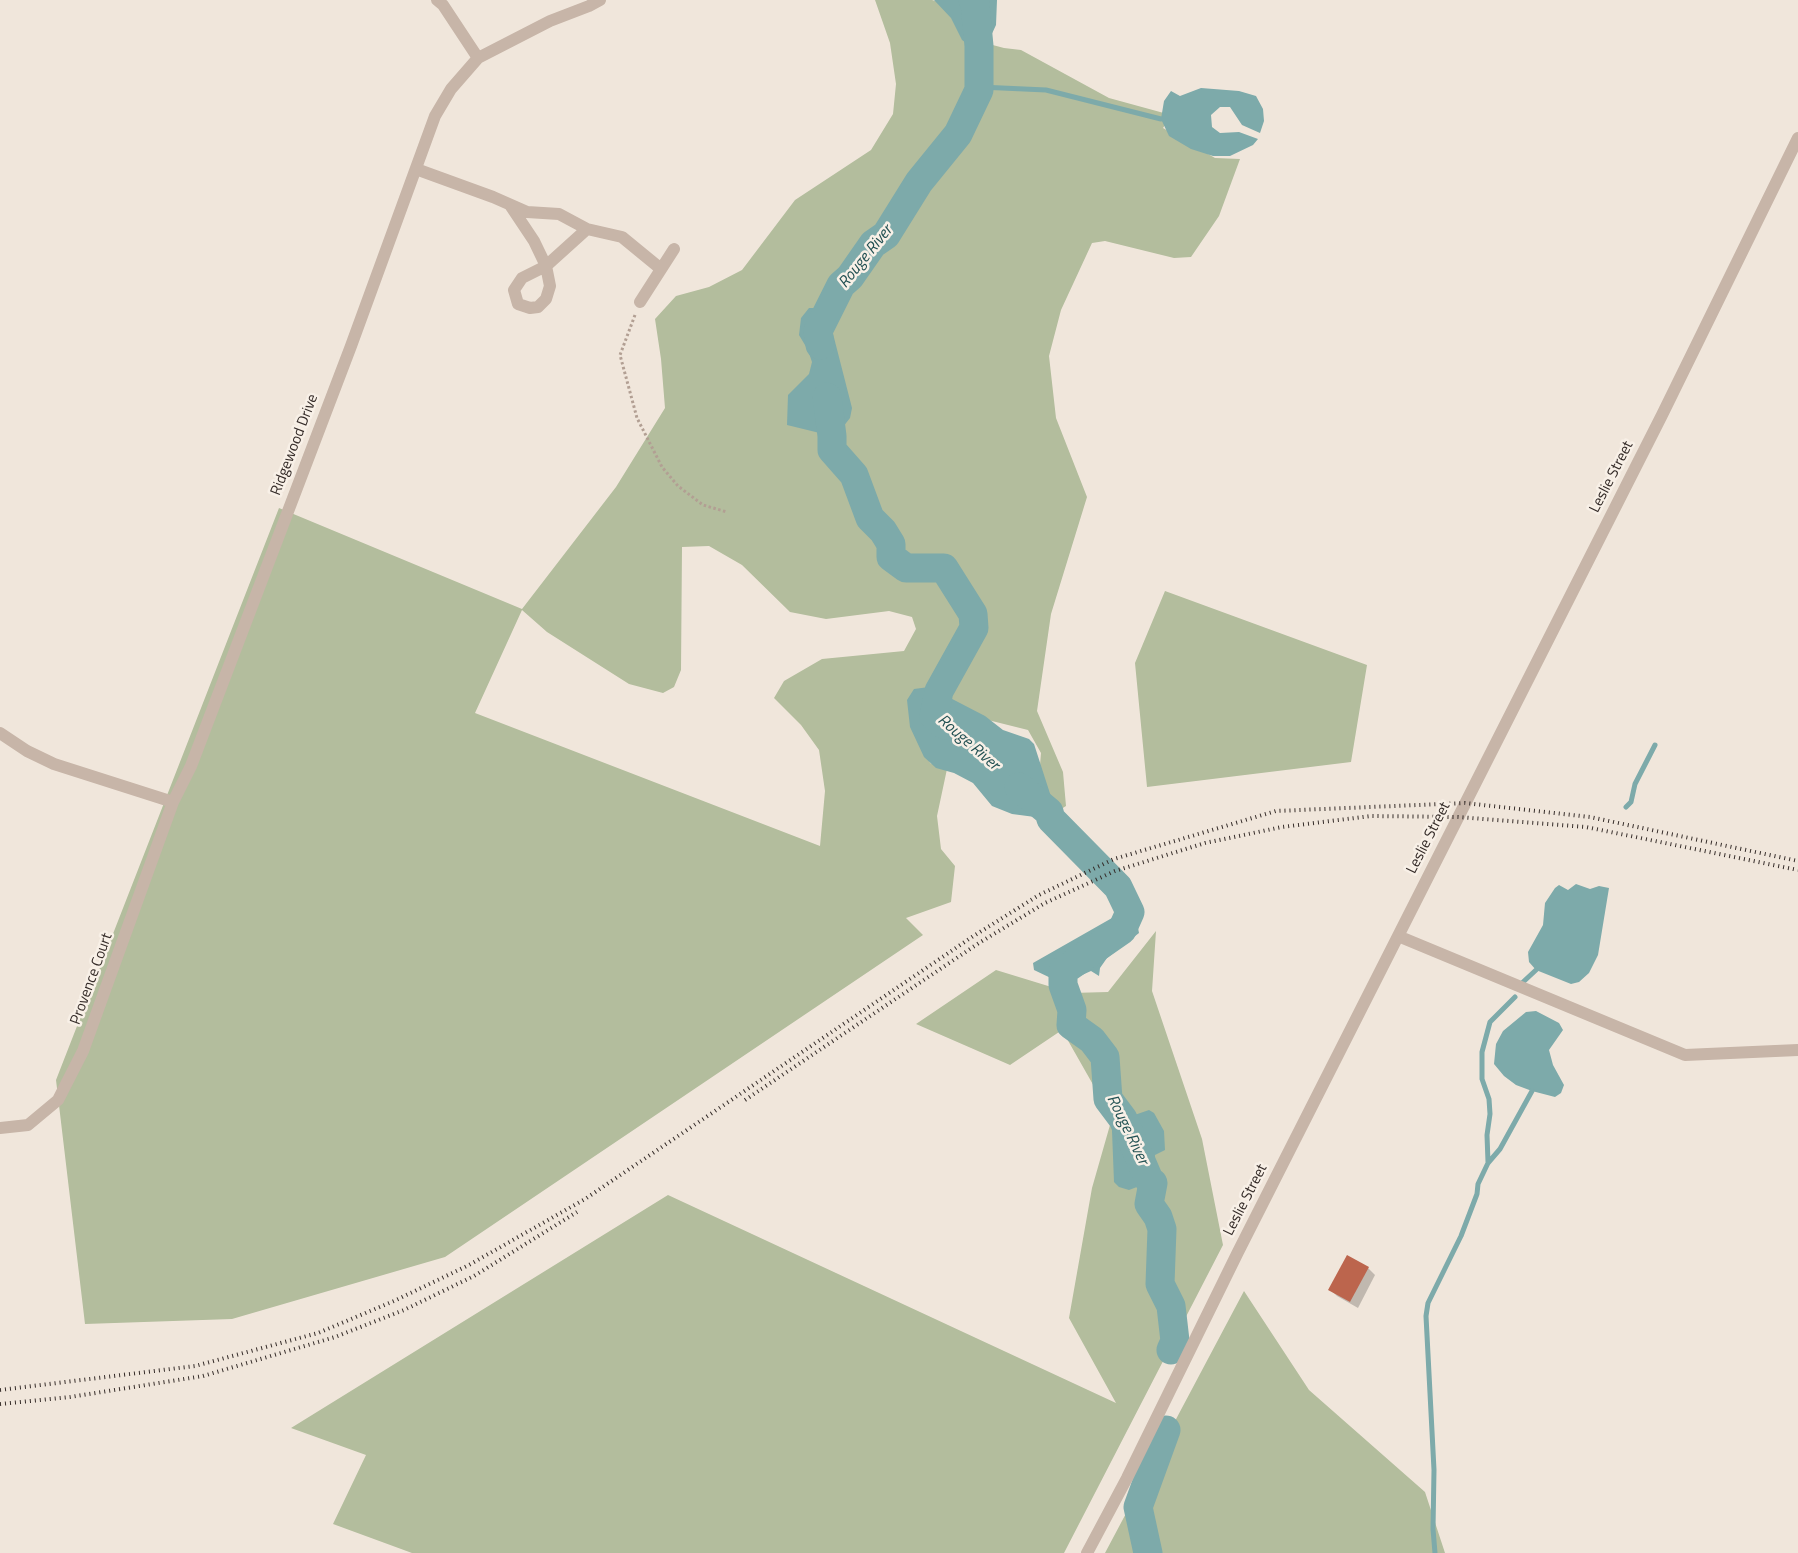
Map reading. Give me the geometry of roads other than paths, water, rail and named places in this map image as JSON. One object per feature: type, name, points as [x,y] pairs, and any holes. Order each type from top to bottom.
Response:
[{"type":"street","points":[[437,0],[443,5],[478,58]]},
{"type":"street","name":"Ridgewood Drive","points":[[173,802],[191,766],[439,110],[451,89],[478,58],[550,21],[590,6],[600,0]]},
{"type":"street","name":"Leslie Street","points":[[1087,1553],[1127,1478],[1416,898],[1662,416],[1798,138]]},
{"type":"street","points":[[416,169],[493,197],[527,212],[559,214],[587,229],[622,237],[661,269]]},
{"type":"street","points":[[510,205],[534,241],[546,266],[587,229]]},
{"type":"street","points":[[640,302],[674,249]]},
{"type":"street","points":[[0,733],[27,751],[54,764],[173,802]]},
{"type":"street","name":"Provence Court","points":[[0,1128],[28,1124],[58,1100],[83,1051],[173,802]]},
{"type":"street","points":[[1398,936],[1685,1055],[1798,1050]]},
{"type":"water","points":[[934,0],[997,0],[996,25],[990,38],[979,46],[971,46],[962,40],[951,18]]},
{"type":"water","points":[[1201,88],[1239,91],[1256,96],[1263,109],[1264,121],[1260,133],[1242,125],[1230,107],[1220,107],[1211,115],[1212,127],[1220,133],[1239,132],[1258,139],[1253,145],[1230,156],[1213,156],[1191,149],[1169,136],[1161,119],[1164,101],[1171,91],[1180,96]]},
{"type":"water","points":[[809,308],[828,308],[852,408],[850,418],[839,432],[832,436],[787,425],[788,395],[809,374],[812,362],[808,350],[799,335],[801,318]]},
{"type":"water","points":[[929,687],[985,716],[1003,730],[1029,739],[1034,744],[1055,809],[1035,817],[1012,814],[992,806],[973,783],[954,773],[936,768],[924,757],[910,727],[907,700],[914,689]]},
{"type":"water","points":[[1576,884],[1590,889],[1599,886],[1609,888],[1598,955],[1589,973],[1579,982],[1571,984],[1536,970],[1529,962],[1528,952],[1543,925],[1545,903],[1555,888],[1559,885],[1568,890]]},
{"type":"water","points":[[1135,913],[1139,933],[1107,958],[1100,968],[1099,976],[1091,971],[1063,985],[1058,985],[1055,980],[1034,970],[1033,963],[1119,914]]},
{"type":"water","points":[[1536,1011],[1559,1023],[1563,1030],[1549,1050],[1553,1065],[1564,1085],[1561,1093],[1555,1097],[1516,1085],[1504,1076],[1494,1064],[1496,1044],[1503,1031],[1526,1012]]},
{"type":"water","points":[[1149,1110],[1154,1113],[1164,1131],[1165,1150],[1155,1155],[1153,1176],[1150,1182],[1129,1190],[1119,1187],[1114,1182],[1112,1131],[1116,1122]]},
{"type":"waterway","name":"Rouge River","points":[[820,345],[818,331],[841,285],[850,277],[873,244],[886,235],[919,182],[958,134],[979,90],[979,46],[973,0]]},
{"type":"waterway","points":[[980,87],[1046,90],[1161,119]]},
{"type":"waterway","name":"Rouge River","points":[[827,397],[832,450],[854,475],[870,518],[883,531],[891,544],[891,557],[906,568],[944,568],[973,614],[974,628],[939,691],[934,716],[945,725]]},
{"type":"waterway","points":[[1626,807],[1631,802],[1635,784],[1655,745]]},
{"type":"waterway","name":"Rouge River","points":[[1019,787],[1049,812],[1051,819],[1118,887],[1130,912],[1122,930],[1063,971],[1063,985],[1072,1010],[1071,1025],[1092,1040],[1105,1057],[1108,1099],[1123,1119],[1150,1182],[1153,1183],[1149,1204],[1158,1217],[1162,1229],[1160,1284],[1171,1306],[1175,1341],[1171,1350]]},
{"type":"waterway","points":[[1522,983],[1536,970]]},
{"type":"waterway","points":[[1488,1162],[1487,1135],[1490,1114],[1489,1099],[1482,1079],[1482,1052],[1490,1022],[1515,997]]},
{"type":"waterway","points":[[1435,1553],[1433,1529],[1434,1470],[1426,1316],[1428,1303],[1461,1236],[1477,1194],[1478,1184],[1488,1163],[1500,1149],[1532,1091]]},
{"type":"waterway","name":"Rouge River","points":[[1148,1553],[1138,1507],[1166,1430]]},
{"type":"railway","points":[[0,1390],[195,1366],[318,1333],[394,1301],[469,1265],[585,1199],[972,937],[1039,895],[1114,859],[1276,811],[1465,803],[1590,817],[1798,861]]},
{"type":"railway","points":[[745,1100],[979,943],[1045,903],[1115,871],[1205,843],[1282,827],[1371,816],[1458,817],[1586,827],[1798,870]]},
{"type":"railway","points":[[0,1404],[70,1397],[203,1376],[335,1337],[404,1310],[474,1276],[577,1212]]}]
